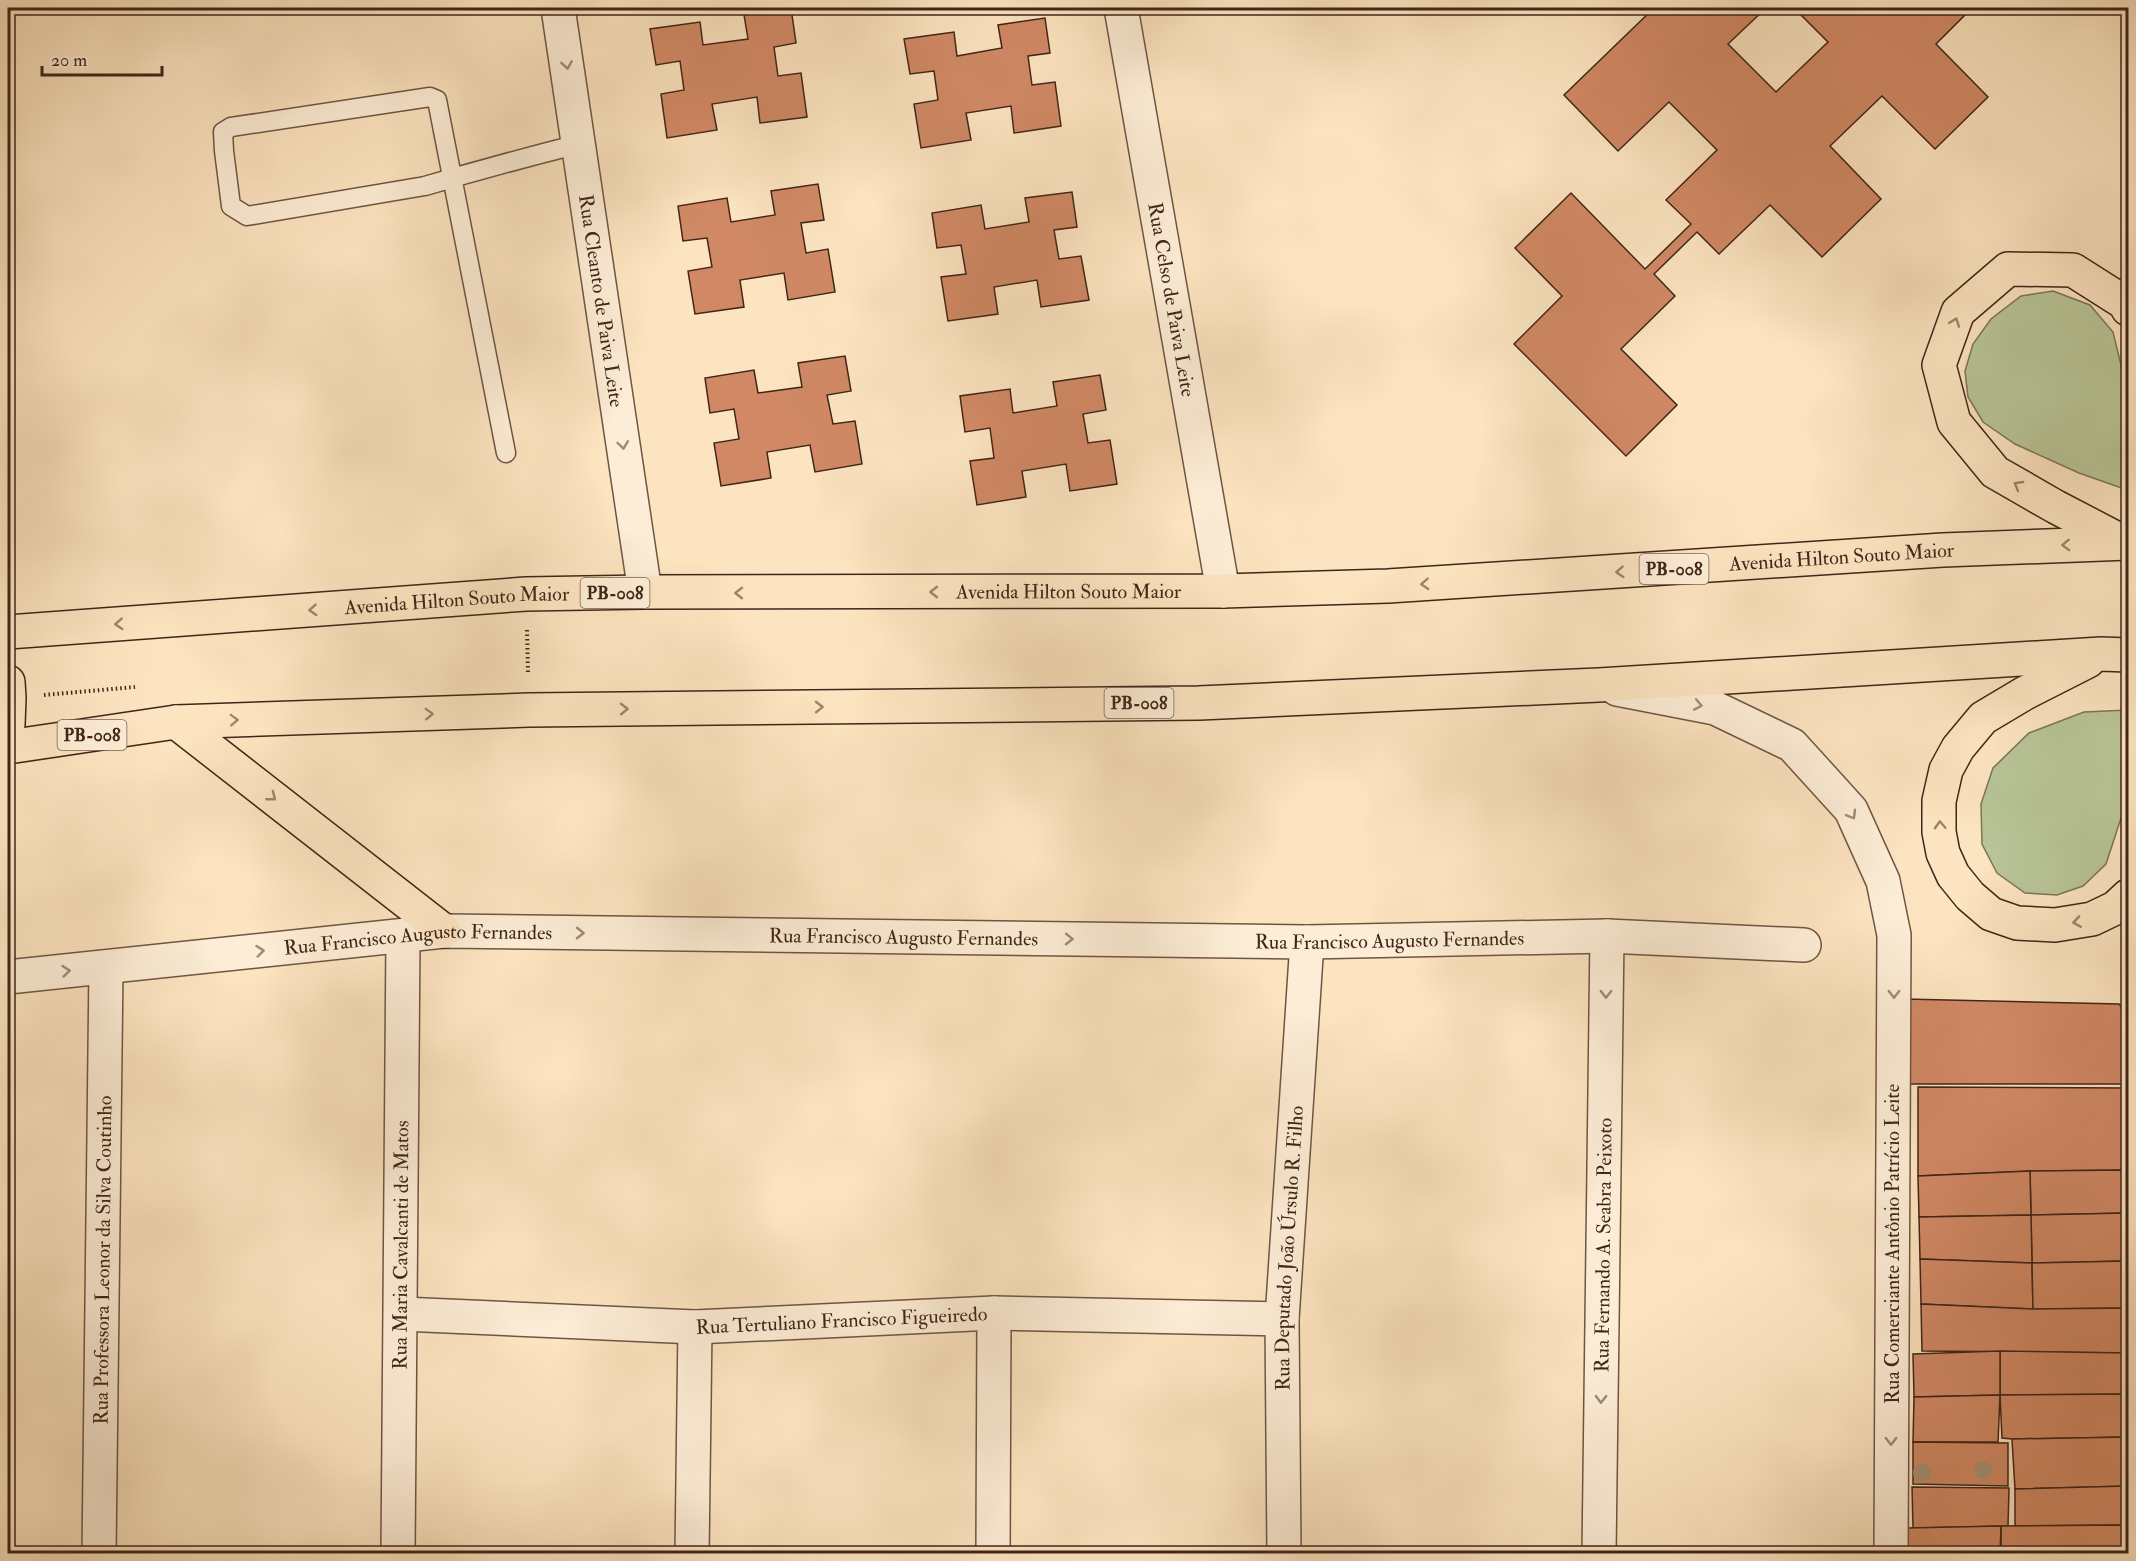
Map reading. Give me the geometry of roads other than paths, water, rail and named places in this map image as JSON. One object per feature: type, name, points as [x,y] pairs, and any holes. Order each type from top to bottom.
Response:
[{"type":"main road","points":[[2127,543],[2056,507],[1995,472],[1953,422],[1939,365],[1958,312],[2008,269],[2073,270],[2125,303],[2128,309]]},
{"type":"main road","name":"Avenida Hilton Souto Maior","points":[[8,632],[526,594],[1223,591],[1400,585],[1943,550],[2127,543]]},
{"type":"main road","points":[[2115,655],[2025,693],[1983,717],[1958,748],[1946,770],[1939,801],[1940,832],[1943,853],[1953,875],[1970,896],[1991,914],[2017,922],[2055,925],[2092,919],[2115,908],[2128,896]]},
{"type":"main road","name":"PB-008","points":[[8,747],[176,722],[529,710],[1198,703],[1599,685],[2115,655]]},
{"type":"main road","points":[[8,681],[8,725]]},
{"type":"main road","points":[[176,722],[444,931]]},
{"type":"street","name":"Rua Cleanto de Paiva Leite","points":[[558,8],[645,592]]},
{"type":"street","name":"Rua Celso de Paiva Leite","points":[[1121,8],[1223,591]]},
{"type":"street","name":"Rua Comerciante Antônio Patrício Leite","points":[[1599,685],[1715,708],[1792,745],[1851,810],[1883,881],[1894,935],[1891,1554]]},
{"type":"street","name":"Rua Francisco Augusto Fernandes","points":[[8,977],[444,931],[1307,942],[1607,936],[1804,945]]},
{"type":"street","name":"Rua Fernando A. Seabra Peixoto","points":[[1599,1554],[1607,936]]},
{"type":"street","name":"Rua Maria Cavalcanti de Matos","points":[[398,1554],[402,1314],[403,937]]},
{"type":"street","name":"Rua Deputado João Úrsulo R. Filho","points":[[1284,1554],[1281,1319],[1307,942]]},
{"type":"street","name":"Rua Professora Leonor da Silva Coutinho","points":[[99,1554],[106,966]]},
{"type":"street","name":"Rua Tertuliano Francisco Figueiredo","points":[[402,1314],[695,1327],[994,1312],[1281,1319]]},
{"type":"street","points":[[993,1554],[994,1312]]},
{"type":"street","points":[[692,1554],[695,1327]]},
{"type":"lane","points":[[506,453],[453,178],[437,100],[430,97],[231,127],[223,132],[231,206],[247,216],[425,186],[453,178],[493,165],[579,144]]}]
